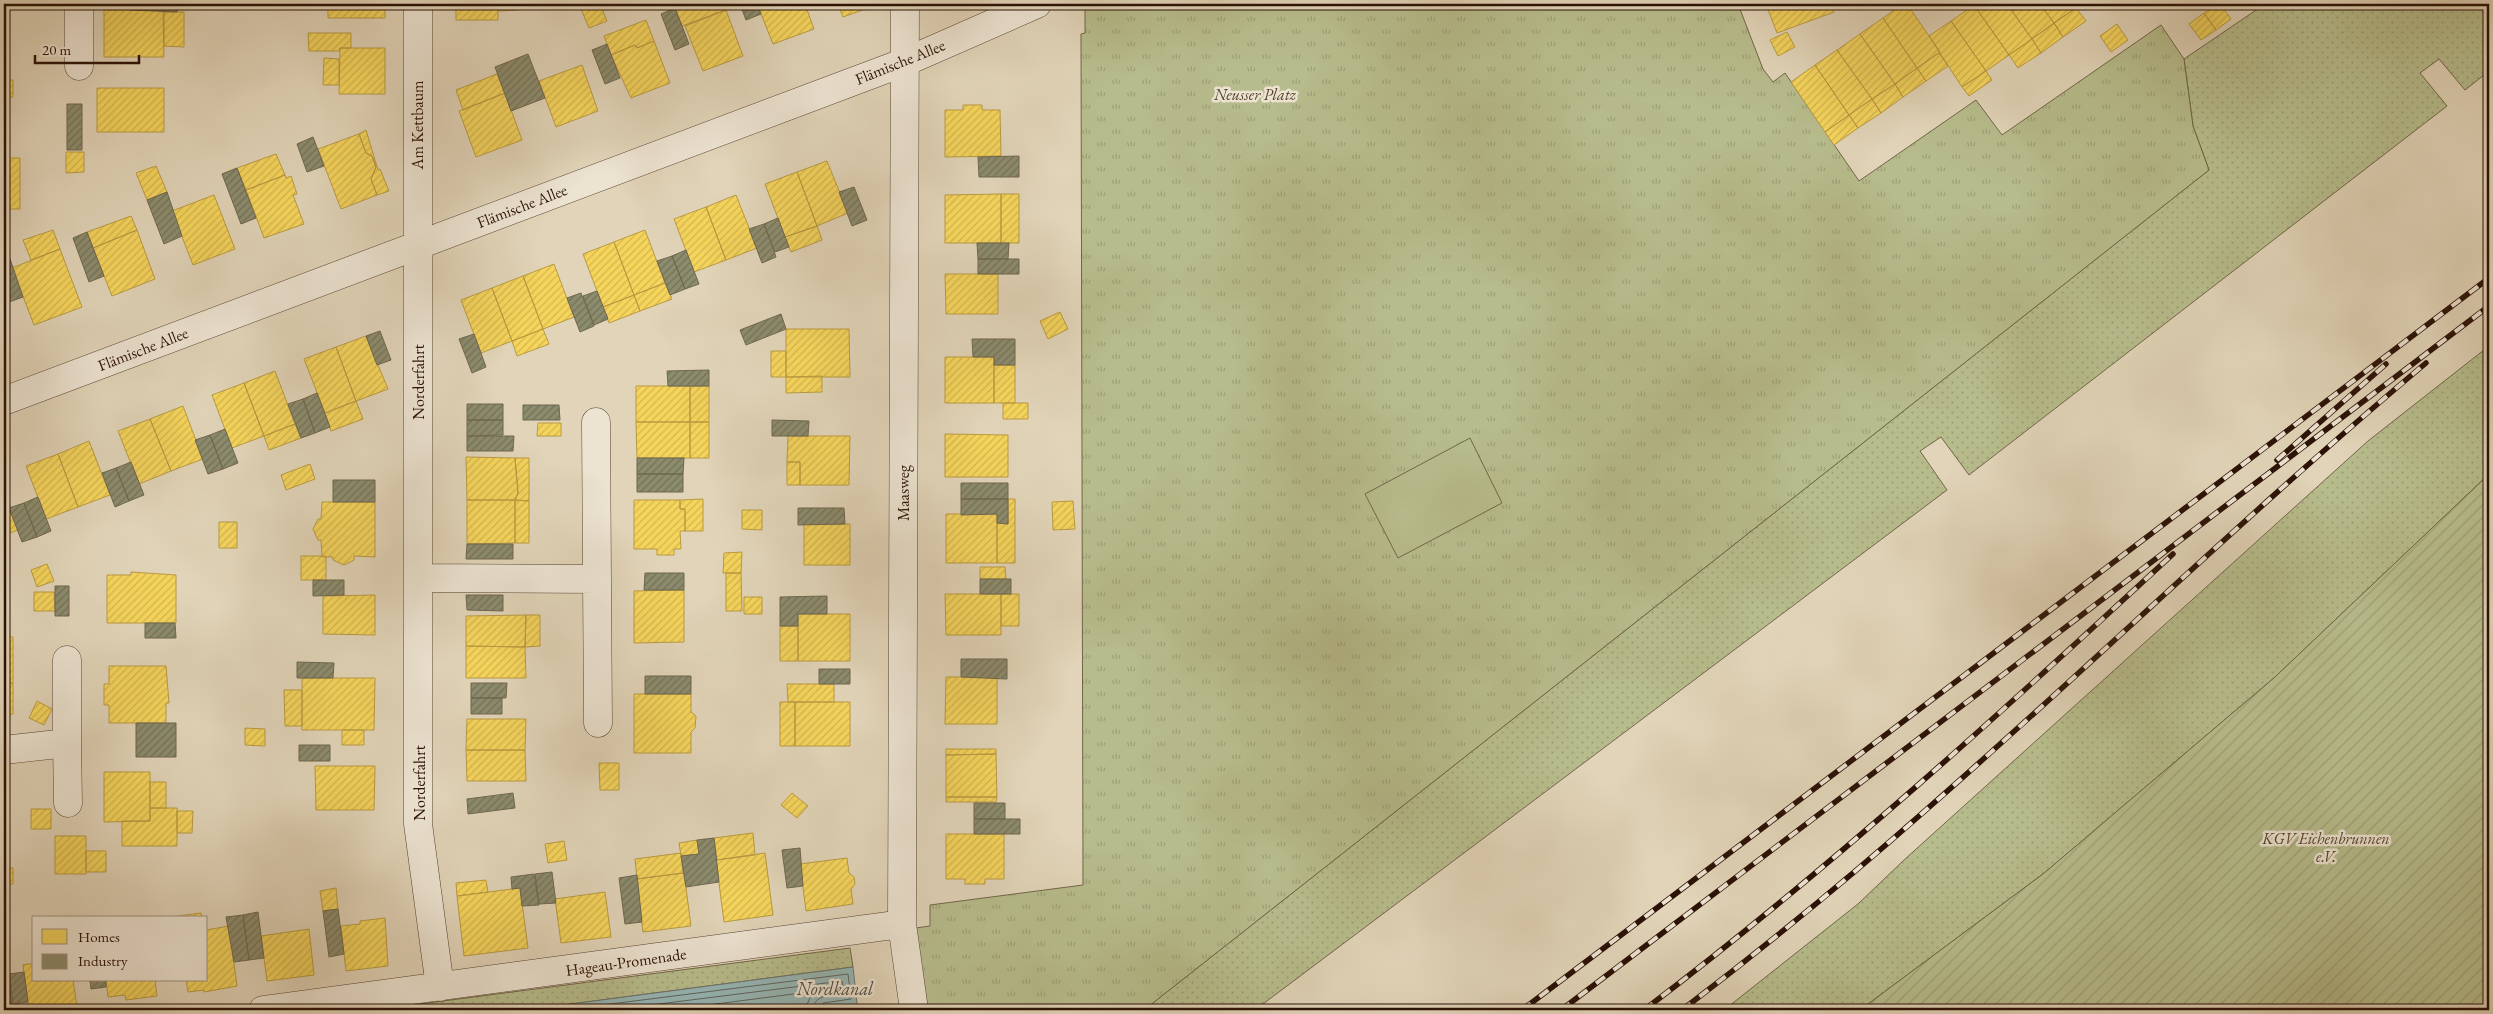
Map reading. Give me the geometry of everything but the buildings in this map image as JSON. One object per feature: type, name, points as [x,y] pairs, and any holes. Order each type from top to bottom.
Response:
[{"type":"street","points":[[79,4],[79,66]]},
{"type":"street","name":"Am Kettbaum","points":[[417,246],[418,4]]},
{"type":"street","name":"Maasweg","points":[[902,924],[905,4]]},
{"type":"street","name":"Flämische Allee","points":[[4,401],[905,62],[1037,4]]},
{"type":"street","name":"Norderfahrt","points":[[417,246],[418,824],[440,987]]},
{"type":"street","points":[[596,422],[598,723]]},
{"type":"street","points":[[419,578],[597,579]]},
{"type":"street","points":[[67,660],[68,803]]},
{"type":"street","points":[[4,750],[67,743]]},
{"type":"street","points":[[902,924],[914,1010]]},
{"type":"street","name":"Hageau-Promenade","points":[[263,1010],[902,924]]},
{"type":"green space","name":"Neusser Platz","points":[[1085,4],[1738,4],[1763,69],[1773,82],[1785,73],[1859,181],[1976,100],[2002,135],[2161,25],[2184,59],[2193,126],[2209,170],[1144,1010],[926,1010],[916,928],[930,926],[930,905],[1083,885],[1081,34],[1085,33]]},
{"type":"green space","points":[[2265,4],[2489,4],[2489,71],[2465,90],[2439,59],[2420,73],[2447,106],[1969,475],[1941,437],[1920,451],[1947,490],[1255,1010],[1144,1010],[2209,170],[2193,126],[2184,59]]},
{"type":"green space","points":[[2489,346],[2489,474],[2275,677],[2043,874],[1860,1010],[1724,1010],[1858,904],[1904,860],[2368,441]]},
{"type":"green space","points":[[1470,438],[1502,503],[1398,558],[1365,494]]},
{"type":"green space","name":"KGV Eichenbrunnen e.V.","points":[[2489,474],[2489,1010],[1860,1010],[2043,874],[2275,677]]},
{"type":"green space","points":[[850,948],[853,967],[525,1010],[374,1010]]},
{"type":"water","name":"Nordkanal","points":[[853,967],[857,1004],[806,1010],[525,1010]]},
{"type":"railway","points":[[1522,1010],[2489,278]]},
{"type":"railway","points":[[1561,1010],[2489,306]]},
{"type":"railway","points":[[1682,1010],[1806,912],[1897,835],[2237,528],[2426,363]]},
{"type":"railway","points":[[2277,460],[2386,364]]},
{"type":"railway","points":[[1644,1010],[1848,845],[1980,731],[2173,554]]}]
